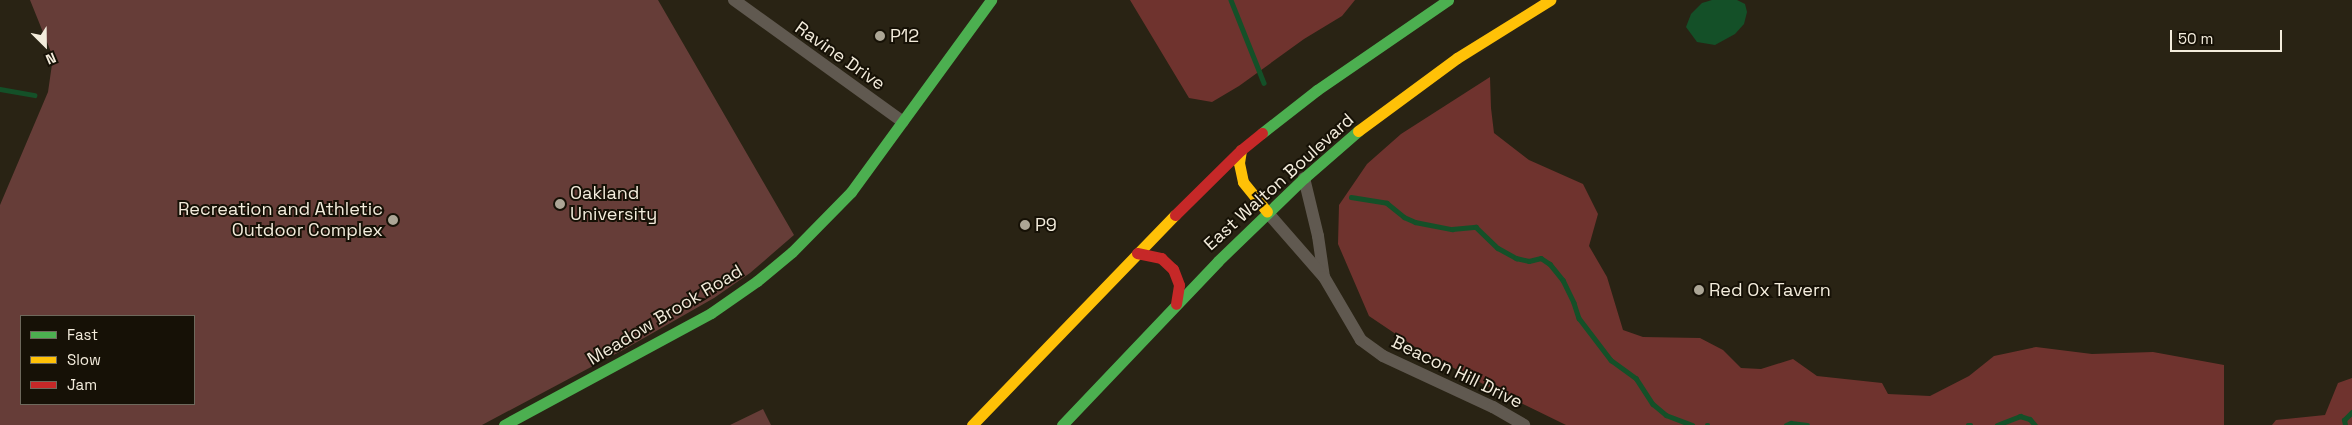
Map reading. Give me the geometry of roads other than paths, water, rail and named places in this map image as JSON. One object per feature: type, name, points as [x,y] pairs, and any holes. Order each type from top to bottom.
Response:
[{"type":"main road","name":"Meadow Brook Road","points":[[504,425],[684,329],[757,281],[792,252],[833,211],[862,178],[992,0]]},
{"type":"main road","points":[[972,425],[1137,253],[1241,150],[1317,90],[1448,0]]},
{"type":"main road","name":"East Walton Boulevard","points":[[1065,424],[1176,304],[1266,212],[1304,178],[1418,85],[1486,39],[1550,0]]},
{"type":"main road","points":[[1241,150],[1239,163],[1243,182],[1266,212]]},
{"type":"main road","points":[[1137,253],[1161,258],[1173,269],[1179,285],[1176,304]]},
{"type":"street","name":"Ravine Drive","points":[[734,0],[903,122]]},
{"type":"street","name":"Beacon Hill Drive","points":[[1304,178],[1318,236],[1324,277]]},
{"type":"street","name":"Beacon Hill Drive","points":[[1266,212],[1324,277],[1362,340],[1383,356],[1493,407],[1524,425]]},
{"type":"waterway","points":[[1231,0],[1264,83]]},
{"type":"waterway","points":[[0,89],[34,95]]},
{"type":"waterway","points":[[1351,197],[1387,203],[1404,217],[1415,222],[1452,229],[1476,227],[1498,248],[1516,258],[1529,261],[1541,258],[1550,264],[1563,280],[1579,318],[1611,360],[1636,378],[1653,404],[1666,415],[1692,425]]},
{"type":"waterway","points":[[2345,425],[2344,420],[2352,412]]},
{"type":"waterway","points":[[1997,425],[2020,416],[2030,419],[2035,425]]},
{"type":"waterway","points":[[1786,425],[1791,423],[1807,425]]},
{"type":"place","name":"P12","points":[[880,36]]},
{"type":"place","name":"Oakland University","points":[[560,204]]},
{"type":"place","name":"Recreation and Athletic Outdoor Complex","points":[[393,220]]},
{"type":"place","name":"P9","points":[[1025,225]]},
{"type":"place","name":"Red Ox Tavern","points":[[1699,290]]}]
